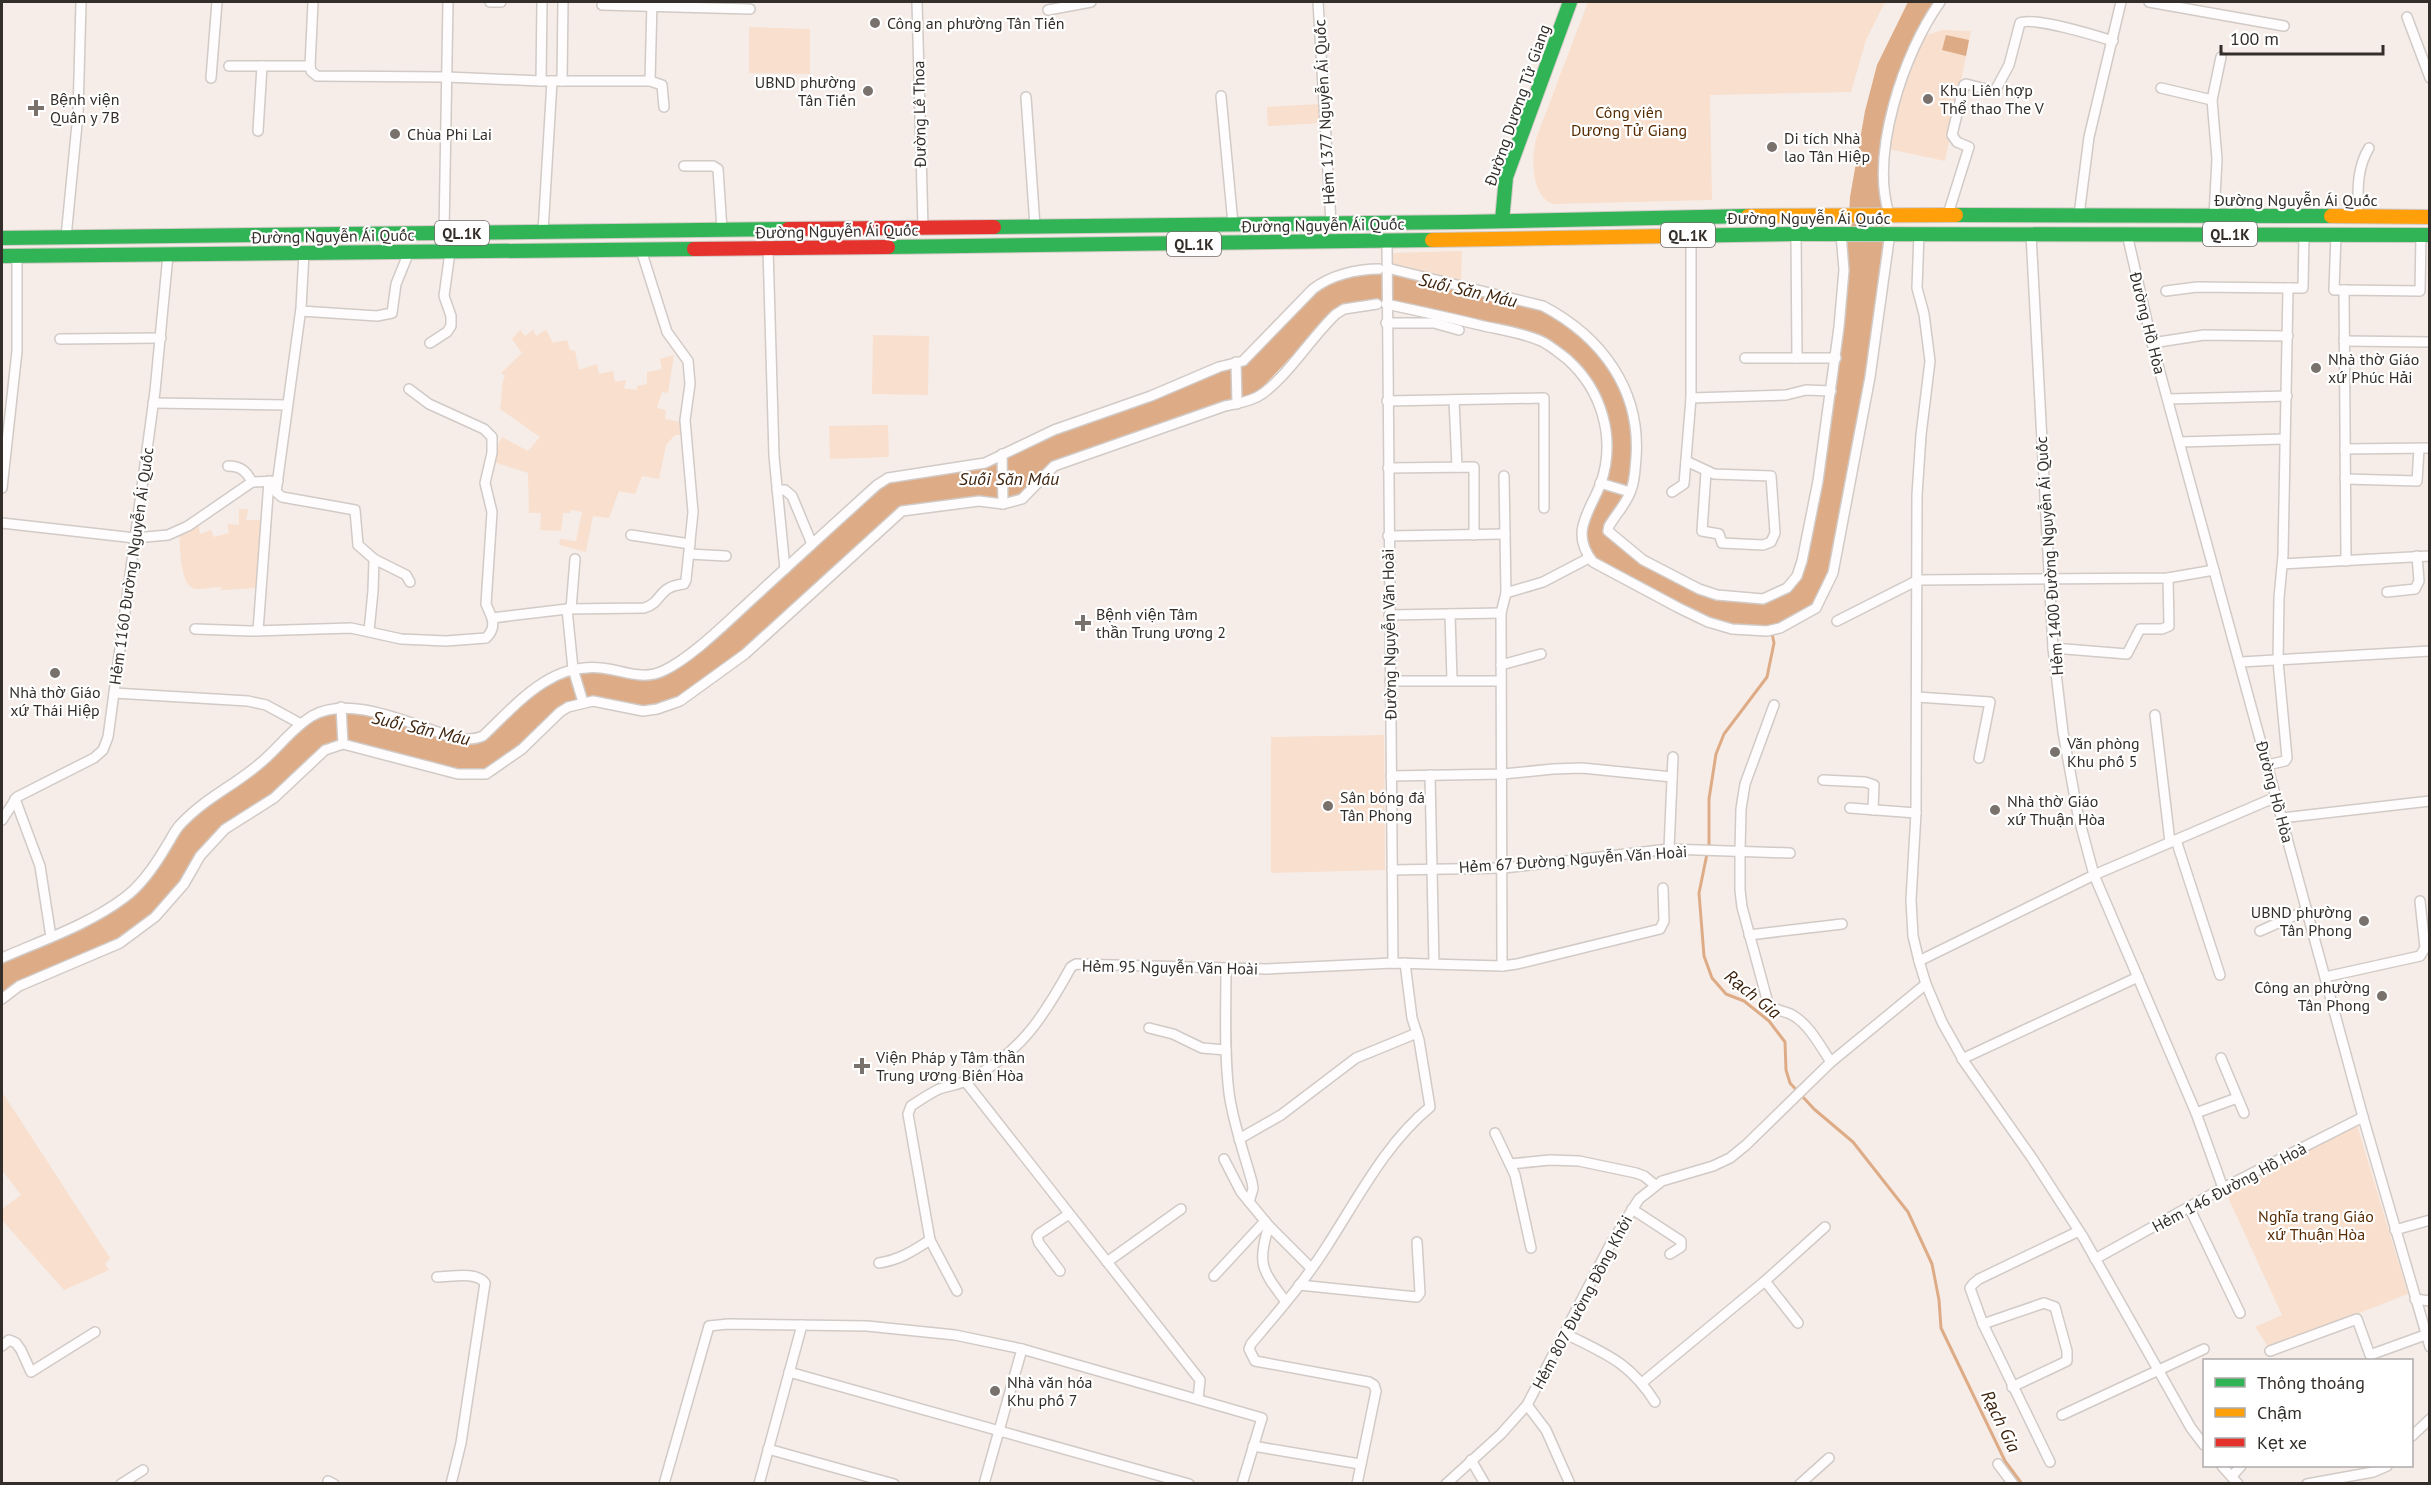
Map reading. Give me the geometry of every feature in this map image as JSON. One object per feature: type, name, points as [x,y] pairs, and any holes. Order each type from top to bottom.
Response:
[{"type":"main road","name":"Đường Dương Tử Giang","points":[[1503,238],[1503,195],[1506,177],[1570,2]]},
{"type":"main road","name":"Đường Nguyễn Ái Quốc","points":[[2,238],[1502,221],[1839,214],[2430,217]]},
{"type":"main road","points":[[2031,215],[2031,234]]},
{"type":"main road","points":[[923,227],[924,246]]},
{"type":"main road","name":"Đường Nguyễn Ái Quốc","points":[[2,256],[1387,241],[1890,233],[2425,235]]},
{"type":"street","points":[[66,237],[78,114],[81,2]]},
{"type":"street","points":[[212,78],[217,2]]},
{"type":"street","points":[[313,2],[310,66],[313,74],[541,81],[650,81],[663,87],[664,107]]},
{"type":"street","points":[[444,233],[448,2]]},
{"type":"street","points":[[490,2],[501,2]]},
{"type":"street","points":[[541,81],[542,2]]},
{"type":"street","points":[[562,81],[563,2]]},
{"type":"street","name":"Đường Lê Thoa","points":[[917,2],[923,227]]},
{"type":"street","points":[[1048,10],[1091,2]]},
{"type":"street","name":"Hẻm 1377 Nguyễn Ái Quốc","points":[[1318,2],[1331,223]]},
{"type":"street","points":[[1889,214],[1882,185],[1885,150],[1899,88],[1917,40],[1940,2]]},
{"type":"street","points":[[2079,215],[2089,137],[2121,2]]},
{"type":"street","points":[[2149,2],[2284,26]]},
{"type":"street","points":[[650,81],[652,4]]},
{"type":"street","points":[[602,5],[652,4],[750,9]]},
{"type":"street","points":[[2408,17],[2430,78]]},
{"type":"street","points":[[1948,214],[1969,147],[1957,142],[1952,135],[1964,85],[1994,91],[1996,89],[2011,59],[2020,23],[2026,21],[2059,27],[2113,41]]},
{"type":"street","points":[[2421,51],[2430,57]]},
{"type":"street","points":[[2214,216],[2217,159],[2212,100],[2221,57]]},
{"type":"street","points":[[229,66],[310,66]]},
{"type":"street","points":[[258,131],[262,66]]},
{"type":"street","points":[[543,232],[552,81]]},
{"type":"street","points":[[2161,88],[2212,100]]},
{"type":"street","points":[[1221,96],[1233,224]]},
{"type":"street","points":[[1026,97],[1035,226]]},
{"type":"street","points":[[2358,217],[2358,180],[2363,156],[2369,147]]},
{"type":"street","points":[[684,166],[713,166],[718,169],[722,230]]},
{"type":"street","points":[[2,999],[19,986],[120,943],[155,917],[184,884],[200,856],[225,829],[274,798],[325,750],[343,744],[458,774],[486,774],[522,749],[560,712],[583,702],[593,701],[643,711],[657,710],[680,701],[745,654],[902,511],[979,501],[1003,504],[1022,498],[1058,465],[1259,396],[1336,314],[1344,309],[1382,304],[1517,333],[1541,341],[1563,356],[1587,381],[1602,411],[1607,448],[1600,483],[1582,525],[1585,553],[1593,562],[1708,622],[1732,629],[1767,631],[1780,628],[1816,608],[1833,573],[1870,377],[1890,233]]},
{"type":"street","points":[[1919,233],[1917,288],[1924,314],[1930,362],[1921,435],[1917,495],[1916,813],[1911,900],[1912,928],[1919,961],[1942,1022],[1962,1059],[2079,1231],[2158,1371],[2203,1439]]},
{"type":"street","points":[[1796,234],[1797,358]]},
{"type":"street","points":[[2,958],[86,921],[124,898],[144,879],[168,845],[173,833],[195,809],[257,767],[313,716],[341,707],[359,709],[458,738],[478,739],[534,688],[573,669],[601,668],[642,676],[665,670],[724,625],[877,485],[888,478],[975,466],[1054,430],[1243,361],[1305,296],[1324,280],[1366,269],[1383,269],[1543,306],[1560,315],[1591,340],[1614,369],[1633,407],[1637,448],[1630,492],[1609,525],[1608,531],[1643,560],[1717,596],[1763,599],[1777,594],[1787,588],[1797,576],[1818,481],[1836,358],[1844,270],[1840,234]]},
{"type":"street","name":"Hẻm 1400 Đường Nguyễn Ái Quốc","points":[[2031,234],[2053,648],[2063,732],[2078,815],[2094,875],[2196,1113],[2223,1188]]},
{"type":"street","name":"Đường Hồ Hòa","points":[[2127,234],[2152,343],[2241,662],[2281,818],[2363,1117],[2430,1347]]},
{"type":"street","points":[[1672,492],[1684,485],[1691,398],[1691,235]]},
{"type":"street","points":[[2166,291],[2197,287],[2302,288],[2304,235]]},
{"type":"street","points":[[2336,235],[2334,290],[2420,291],[2425,235]]},
{"type":"street","points":[[1383,269],[1387,241]]},
{"type":"street","points":[[768,248],[774,456],[785,569]]},
{"type":"street","points":[[492,618],[569,609],[644,608],[652,605],[664,590],[684,584],[693,512],[686,420],[690,384],[688,361],[667,332],[641,250]]},
{"type":"street","points":[[301,311],[377,316],[392,313],[396,285],[409,252]]},
{"type":"street","points":[[430,344],[447,332],[451,326],[452,316],[444,296],[450,252]]},
{"type":"street","points":[[258,631],[273,481],[301,311],[304,253]]},
{"type":"street","name":"Hẻm 1160 Đường Nguyễn Ái Quốc","points":[[15,799],[94,758],[103,750],[108,737],[153,403],[168,255]]},
{"type":"street","points":[[2,488],[17,351],[17,256]]},
{"type":"street","name":"Đường Nguyễn Văn Hoài","points":[[1383,269],[1382,304],[1386,323],[1393,963]]},
{"type":"street","points":[[2267,765],[2285,761],[2287,758],[2278,660],[2278,604],[2283,564],[2288,288]]},
{"type":"street","points":[[2344,290],[2346,561]]},
{"type":"street","points":[[1386,323],[1434,323],[1459,330]]},
{"type":"street","points":[[2152,343],[2204,335],[2288,336]]},
{"type":"street","points":[[60,339],[161,338]]},
{"type":"street","points":[[2344,341],[2430,342]]},
{"type":"street","points":[[1745,358],[1836,358]]},
{"type":"street","points":[[1236,362],[1237,404]]},
{"type":"street","points":[[195,629],[258,631],[351,628],[395,639],[446,641],[480,639],[490,634],[493,625],[486,604],[492,512],[485,483],[492,453],[492,437],[484,429],[429,404],[409,389]]},
{"type":"street","points":[[1691,398],[1786,395],[1806,390],[1831,391]]},
{"type":"street","points":[[2168,399],[2287,396]]},
{"type":"street","points":[[1387,401],[1544,398],[1544,507]]},
{"type":"street","points":[[1454,400],[1456,467]]},
{"type":"street","points":[[153,403],[287,405]]},
{"type":"street","points":[[2180,442],[2284,439]]},
{"type":"street","points":[[2345,449],[2430,448]]},
{"type":"street","points":[[2345,479],[2417,481],[2419,449]]},
{"type":"street","points":[[1002,454],[1003,504]]},
{"type":"street","points":[[1686,462],[1706,472],[1771,476],[1775,534],[1771,542],[1763,545],[1722,543],[1719,534],[1702,531],[1706,472]]},
{"type":"street","points":[[228,466],[247,472],[252,482]]},
{"type":"street","points":[[1388,468],[1474,467],[1474,535]]},
{"type":"street","points":[[1502,966],[1501,613],[1506,593],[1504,476]]},
{"type":"street","points":[[2,523],[135,538],[168,535],[252,482],[273,481]]},
{"type":"street","points":[[273,481],[279,496],[355,510],[358,545],[374,560],[406,574],[410,582]]},
{"type":"street","points":[[1600,483],[1630,492]]},
{"type":"street","points":[[777,490],[785,490],[792,496],[812,544]]},
{"type":"street","points":[[631,534],[726,556]]},
{"type":"street","points":[[1388,536],[1505,534]]},
{"type":"street","points":[[2387,592],[2415,589],[2419,581],[2417,556]]},
{"type":"street","points":[[2283,564],[2430,556]]},
{"type":"street","points":[[1506,593],[1543,582],[1590,558]]},
{"type":"street","points":[[575,559],[569,609],[573,669],[583,702]]},
{"type":"street","points":[[369,631],[374,587],[374,560]]},
{"type":"street","points":[[1837,621],[1918,580],[2168,578],[2214,570]]},
{"type":"street","points":[[2053,648],[2127,654],[2140,629],[2169,626],[2168,578]]},
{"type":"street","points":[[1389,615],[1501,613]]},
{"type":"street","points":[[1450,614],[1452,680]]},
{"type":"street","points":[[2241,662],[2430,651]]},
{"type":"street","points":[[1501,665],[1541,654]]},
{"type":"street","points":[[1390,681],[1501,681]]},
{"type":"street","points":[[114,693],[248,701],[266,705],[302,724]]},
{"type":"street","points":[[1917,697],[1990,702],[1979,758]]},
{"type":"street","points":[[1774,705],[1745,784],[1741,809],[1740,851],[1740,890],[1749,935],[1768,1003],[1774,1009],[1789,1013],[1802,1023],[1831,1062],[1926,984]]},
{"type":"street","points":[[341,707],[343,744]]},
{"type":"street","points":[[2155,715],[2173,841],[2220,975]]},
{"type":"street","points":[[1669,849],[1672,757]]},
{"type":"street","points":[[1391,776],[1503,774],[1582,768],[1672,777]]},
{"type":"street","points":[[1430,775],[1434,963]]},
{"type":"street","points":[[1823,780],[1864,782],[1874,785],[1873,810]]},
{"type":"street","points":[[1919,961],[2094,875],[2276,797]]},
{"type":"street","points":[[15,799],[40,866],[51,937]]},
{"type":"street","points":[[2,820],[15,799]]},
{"type":"street","points":[[2281,818],[2430,801]]},
{"type":"street","points":[[1850,808],[1916,813]]},
{"type":"street","name":"Hẻm 67 Đường Nguyễn Văn Hoài","points":[[1392,870],[1502,868],[1669,849],[1790,853]]},
{"type":"street","name":"Hẻm 95 Nguyễn Văn Hoài","points":[[930,1240],[909,1109],[939,1090],[965,1081],[1008,1054],[1025,1039],[1048,1008],[1071,967],[1076,964],[1226,968],[1325,967],[1393,963],[1502,966],[1660,929],[1664,921],[1663,888]]},
{"type":"street","points":[[2325,976],[2420,956],[2425,948],[2420,901]]},
{"type":"street","points":[[2259,932],[2307,910]]},
{"type":"street","points":[[1749,935],[1842,924]]},
{"type":"street","points":[[1357,1484],[1360,1464],[1370,1432],[1376,1390],[1374,1385],[1369,1382],[1255,1361],[1249,1349],[1299,1285],[1410,1123],[1430,1107],[1417,1033],[1412,1018],[1405,963]]},
{"type":"street","points":[[1226,968],[1226,1050],[1229,1094],[1252,1182],[1253,1189],[1249,1202]]},
{"type":"street","points":[[1962,1059],[2138,977]]},
{"type":"street","points":[[1149,1028],[1173,1034],[1202,1048],[1226,1050]]},
{"type":"street","points":[[1239,1139],[1281,1115],[1356,1058],[1417,1033]]},
{"type":"street","points":[[2221,1058],[2244,1113]]},
{"type":"street","name":"Hẻm 807 Đường Đồng Khởi","points":[[1446,1484],[1501,1434],[1527,1404],[1610,1245],[1639,1198],[1662,1181],[1713,1166],[1730,1158],[1831,1062]]},
{"type":"street","points":[[965,1081],[1200,1380],[1198,1399]]},
{"type":"street","points":[[2196,1113],[2237,1098]]},
{"type":"street","name":"Hẻm 146 Đường Hồ Hoà","points":[[2095,1259],[2223,1188],[2363,1117]]},
{"type":"street","points":[[1496,1133],[1518,1187],[1531,1248]]},
{"type":"street","points":[[1224,1159],[1240,1192],[1267,1224],[1311,1268]]},
{"type":"street","points":[[1510,1164],[1550,1160],[1579,1161],[1636,1173],[1655,1185]]},
{"type":"street","points":[[2189,1207],[2240,1312]]},
{"type":"street","points":[[1107,1262],[1181,1209]]},
{"type":"street","points":[[1632,1209],[1681,1241],[1680,1247],[1670,1254]]},
{"type":"street","points":[[1060,1271],[1038,1243],[1037,1238],[1039,1234],[1069,1214]]},
{"type":"street","points":[[2395,1230],[2430,1220]]},
{"type":"street","points":[[1214,1276],[1267,1224]]},
{"type":"street","points":[[1267,1224],[1262,1257],[1264,1273],[1286,1302]]},
{"type":"street","points":[[1643,1382],[1765,1281],[1824,1227]]},
{"type":"street","points":[[2050,1462],[1983,1324],[1971,1295],[1972,1284],[2079,1231]]},
{"type":"street","points":[[879,1263],[905,1256],[930,1240],[957,1292]]},
{"type":"street","points":[[1299,1285],[1417,1298],[1420,1293],[1417,1242]]},
{"type":"street","points":[[437,1277],[474,1276],[485,1283],[461,1443],[450,1484]]},
{"type":"street","points":[[1765,1281],[1798,1323]]},
{"type":"street","points":[[2415,1299],[2430,1301]]},
{"type":"street","points":[[1983,1324],[2044,1303],[2055,1307],[2067,1351],[2067,1361],[2012,1387]]},
{"type":"street","points":[[2270,1351],[2357,1319],[2370,1355],[2425,1335]]},
{"type":"street","points":[[664,1484],[709,1326],[728,1324],[867,1326],[955,1335],[1022,1349],[1262,1418],[1242,1484]]},
{"type":"street","points":[[759,1484],[802,1325]]},
{"type":"street","points":[[2,1346],[9,1340],[16,1343],[31,1372],[95,1332]]},
{"type":"street","points":[[1564,1333],[1619,1361],[1643,1382],[1655,1402]]},
{"type":"street","points":[[984,1484],[1022,1349]]},
{"type":"street","points":[[2062,1415],[2204,1349]]},
{"type":"street","points":[[789,1372],[1189,1484]]},
{"type":"street","points":[[1527,1404],[1546,1430],[1570,1484]]},
{"type":"street","points":[[2413,1435],[2430,1419]]},
{"type":"street","points":[[1253,1446],[1360,1464]]},
{"type":"street","points":[[768,1449],[894,1484]]},
{"type":"street","points":[[1800,1484],[1829,1458]]},
{"type":"street","points":[[1471,1460],[1485,1484]]},
{"type":"street","points":[[1998,1464],[2013,1484]]},
{"type":"street","points":[[2223,1467],[2235,1480]]},
{"type":"street","points":[[2307,1484],[2373,1472],[2383,1467]]},
{"type":"street","points":[[121,1484],[143,1470]]},
{"type":"green space","name":"Công viên Dương Tử Giang","points":[[1588,2],[1885,2],[1866,40],[1851,92],[1710,95],[1712,200],[1553,204],[1545,200],[1536,184],[1533,164],[1535,144]]},
{"type":"green space","points":[[749,27],[810,29],[810,74],[749,73]]},
{"type":"green space","name":"Khu Liên hợp Thể thao The V","points":[[1943,30],[1971,31],[1945,161],[1889,149],[1903,86],[1923,36]]},
{"type":"green space","points":[[1320,104],[1321,123],[1268,126],[1267,107]]},
{"type":"green space","points":[[1462,251],[1461,281],[1390,266],[1391,253]]},
{"type":"green space","points":[[520,330],[525,336],[533,330],[536,336],[546,330],[553,343],[567,340],[570,350],[575,351],[579,370],[597,364],[599,374],[613,371],[615,382],[626,380],[624,388],[637,390],[637,386],[647,384],[647,372],[662,369],[660,359],[674,355],[668,393],[662,392],[657,408],[666,410],[665,419],[681,422],[683,435],[675,435],[666,445],[659,479],[642,476],[635,494],[619,491],[609,518],[593,516],[586,552],[559,545],[560,539],[576,541],[582,512],[571,510],[570,513],[563,513],[561,531],[540,530],[541,513],[529,513],[528,473],[494,462],[497,446],[502,437],[528,451],[540,437],[500,409],[505,376],[501,373],[522,353],[512,339]]},
{"type":"green space","points":[[873,335],[929,336],[928,395],[872,394]]},
{"type":"green space","points":[[888,425],[889,457],[830,459],[829,426]]},
{"type":"green space","points":[[239,509],[248,509],[246,520],[262,520],[257,588],[221,590],[221,587],[197,589],[191,587],[184,575],[179,534],[198,522],[200,534],[211,530],[214,537],[229,533],[227,524],[239,525]]},
{"type":"green space","name":"Sân bóng đá Tân Phong","points":[[1384,735],[1385,870],[1271,873],[1271,737]]},
{"type":"green space","points":[[2,1092],[110,1258],[105,1264],[109,1270],[64,1290],[2,1220],[2,1209],[21,1195],[2,1170]]},
{"type":"green space","name":"Nghĩa trang Giáo xứ Thuận Hòa","points":[[2357,1125],[2408,1294],[2269,1348],[2255,1327],[2282,1315],[2226,1193]]},
{"type":"water","name":"Suối Săn Máu","points":[[1908,2],[1935,2],[1903,60],[1880,151],[1879,184],[1884,233],[1868,361],[1830,572],[1813,605],[1779,624],[1766,627],[1732,624],[1711,619],[1596,559],[1588,551],[1586,526],[1611,448],[1610,429],[1599,395],[1580,366],[1566,353],[1520,329],[1378,300],[1334,311],[1257,393],[1054,462],[1020,495],[1010,499],[988,497],[907,505],[897,510],[742,653],[678,698],[660,705],[643,707],[570,702],[556,709],[520,746],[485,770],[460,770],[347,741],[332,742],[322,748],[271,796],[222,826],[152,915],[118,939],[17,983],[2,994],[2,962],[128,900],[182,829],[210,802],[259,770],[293,735],[315,719],[329,714],[358,712],[450,740],[469,744],[478,743],[486,739],[520,705],[551,682],[578,672],[600,671],[643,680],[658,677],[879,488],[889,482],[976,470],[1055,433],[1221,370],[1244,364],[1316,291],[1352,276],[1391,273],[1541,309],[1561,321],[1579,334],[1608,367],[1626,406],[1631,428],[1631,474],[1626,493],[1606,525],[1604,531],[1608,537],[1641,563],[1715,599],[1764,602],[1790,592],[1800,577],[1836,384],[1843,328],[1850,197],[1865,111],[1877,65]]},
{"type":"water","points":[[1946,35],[1969,40],[1966,56],[1942,50]]},
{"type":"waterway","name":"Rạch Gia","points":[[1772,633],[1774,643],[1767,677],[1724,734],[1716,754],[1709,799],[1709,844],[1699,893],[1704,956],[1712,978],[1726,994],[1744,1001],[1769,1021],[1785,1042],[1786,1070],[1790,1083],[1814,1109],[1853,1142],[1908,1212],[1932,1264],[1939,1300],[1941,1328],[2005,1461],[2022,1484]]},
{"type":"traffic: fast","points":[[1502,221],[1506,177],[1570,2]]},
{"type":"traffic: fast","points":[[1956,215],[2331,216]]},
{"type":"traffic: fast","points":[[994,227],[1464,222],[1748,216]]},
{"type":"traffic: fast","points":[[2,238],[788,229]]},
{"type":"traffic: fast","points":[[1671,236],[1796,234],[2430,235]]},
{"type":"traffic: fast","points":[[888,247],[1432,240]]},
{"type":"traffic: fast","points":[[2,256],[694,249]]},
{"type":"traffic: slow","points":[[1748,216],[1956,215]]},
{"type":"traffic: slow","points":[[2331,216],[2430,217]]},
{"type":"traffic: slow","points":[[1432,240],[1671,236]]},
{"type":"traffic: jam","points":[[788,229],[994,227]]},
{"type":"traffic: jam","points":[[694,249],[888,247]]},
{"type":"place","name":"Công an phường Tân Tiến","points":[[875,23]]},
{"type":"place","name":"UBND phường Tân Tiến","points":[[868,91]]},
{"type":"place","name":"Khu Liên hợp Thể thao The V","points":[[1928,99]]},
{"type":"place","name":"Bệnh viện Quân y 7B","points":[[36,108]]},
{"type":"place","name":"Chùa Phi Lai","points":[[395,134]]},
{"type":"place","name":"Di tích Nhà lao Tân Hiệp","points":[[1772,147]]},
{"type":"place","name":"Nhà thờ Giáo xứ Phúc Hải","points":[[2316,368]]},
{"type":"place","name":"Bệnh viện Tâm thần Trung ương 2","points":[[1083,623]]},
{"type":"place","name":"Nhà thờ Giáo xứ Thái Hiệp","points":[[55,673]]},
{"type":"place","name":"Văn phòng Khu phố 5","points":[[2055,752]]},
{"type":"place","name":"Sân bóng đá Tân Phong","points":[[1328,806]]},
{"type":"place","name":"Nhà thờ Giáo xứ Thuận Hòa","points":[[1995,810]]},
{"type":"place","name":"UBND phường Tân Phong","points":[[2364,921]]},
{"type":"place","name":"Công an phường Tân Phong","points":[[2382,996]]},
{"type":"place","name":"Viện Pháp y Tâm thần Trung ương Biên Hòa","points":[[862,1066]]},
{"type":"place","name":"Nhà văn hóa Khu phố 7","points":[[995,1391]]}]
